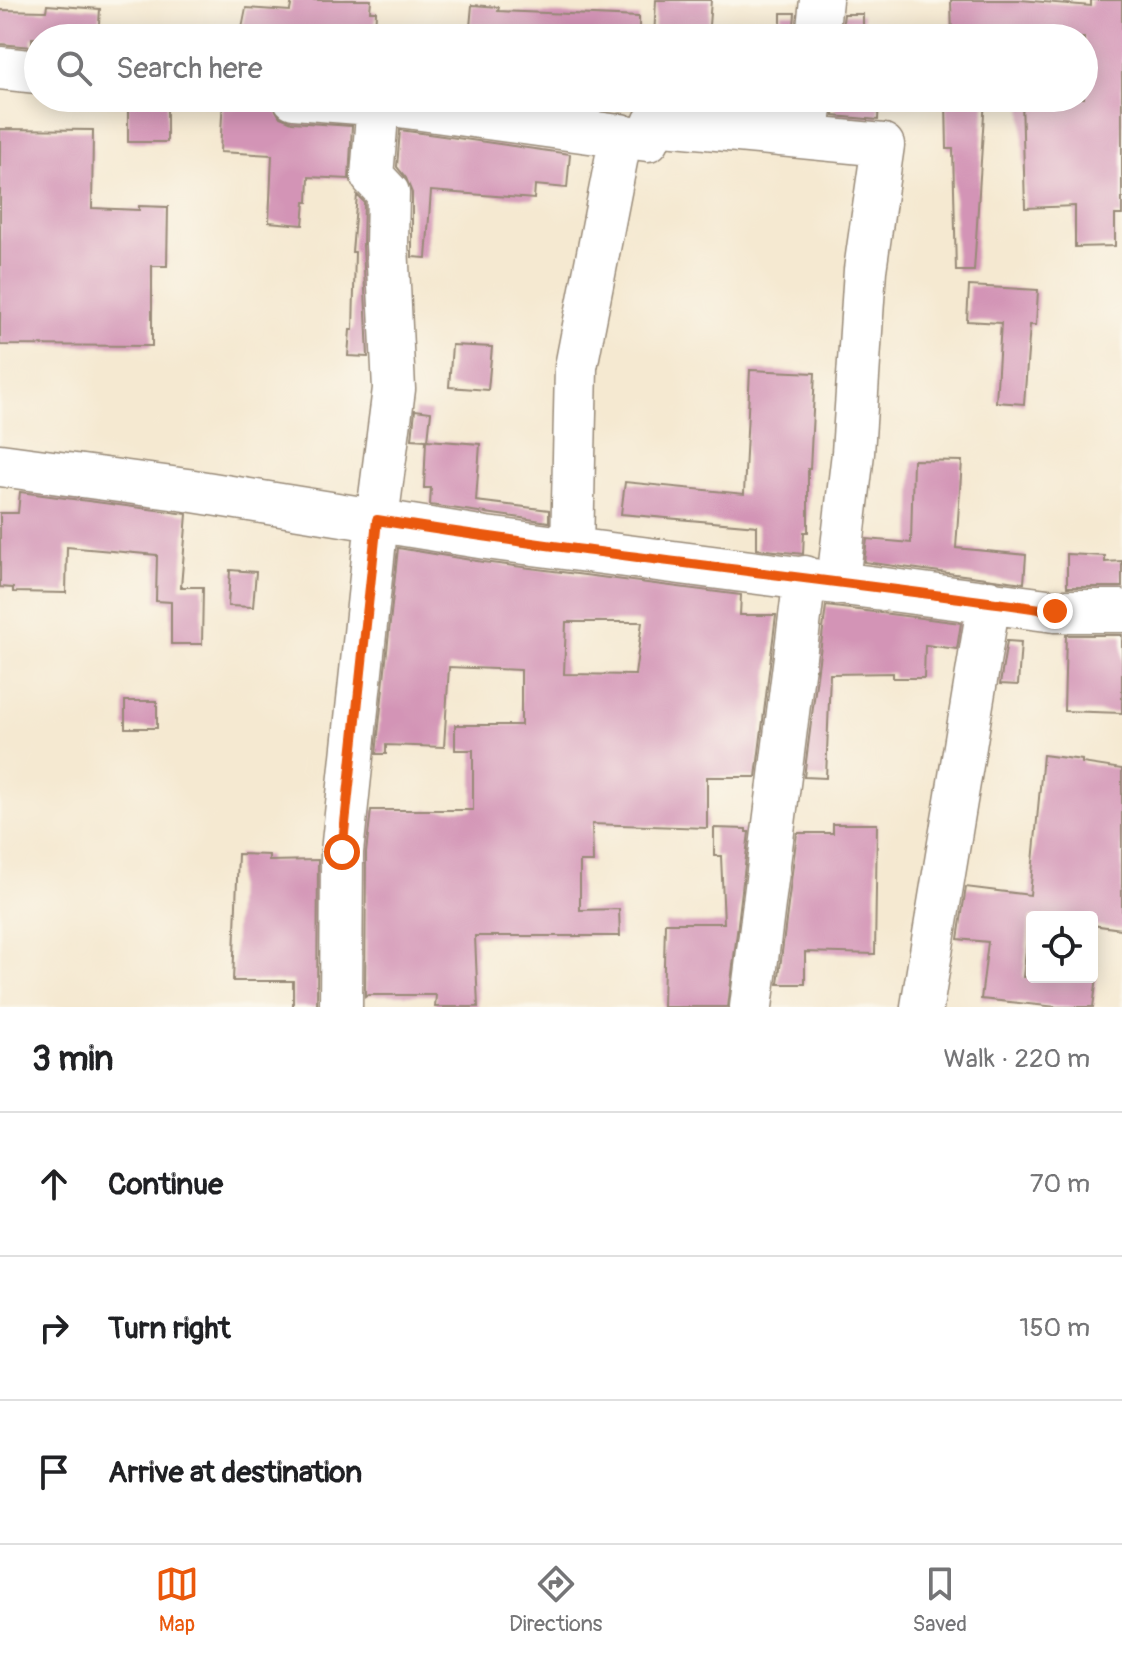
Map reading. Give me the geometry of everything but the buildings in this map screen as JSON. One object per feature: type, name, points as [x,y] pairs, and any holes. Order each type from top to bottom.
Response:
[{"type":"street","points":[[818,24],[821,0]]},
{"type":"street","points":[[0,68],[24,71]]},
{"type":"street","points":[[341,1007],[342,852],[394,389],[387,244],[388,193],[372,176],[377,112]]},
{"type":"street","points":[[441,112],[648,140],[654,123],[810,118],[883,145],[865,270],[853,453],[822,579],[751,1007]]},
{"type":"street","points":[[572,548],[576,367],[621,135]]},
{"type":"street","points":[[0,465],[572,548],[1055,611],[1122,611]]},
{"type":"street","points":[[922,1007],[989,601]]},
{"type":"route","points":[[342,852],[377,520],[486,538],[905,589],[1055,611]]}]
